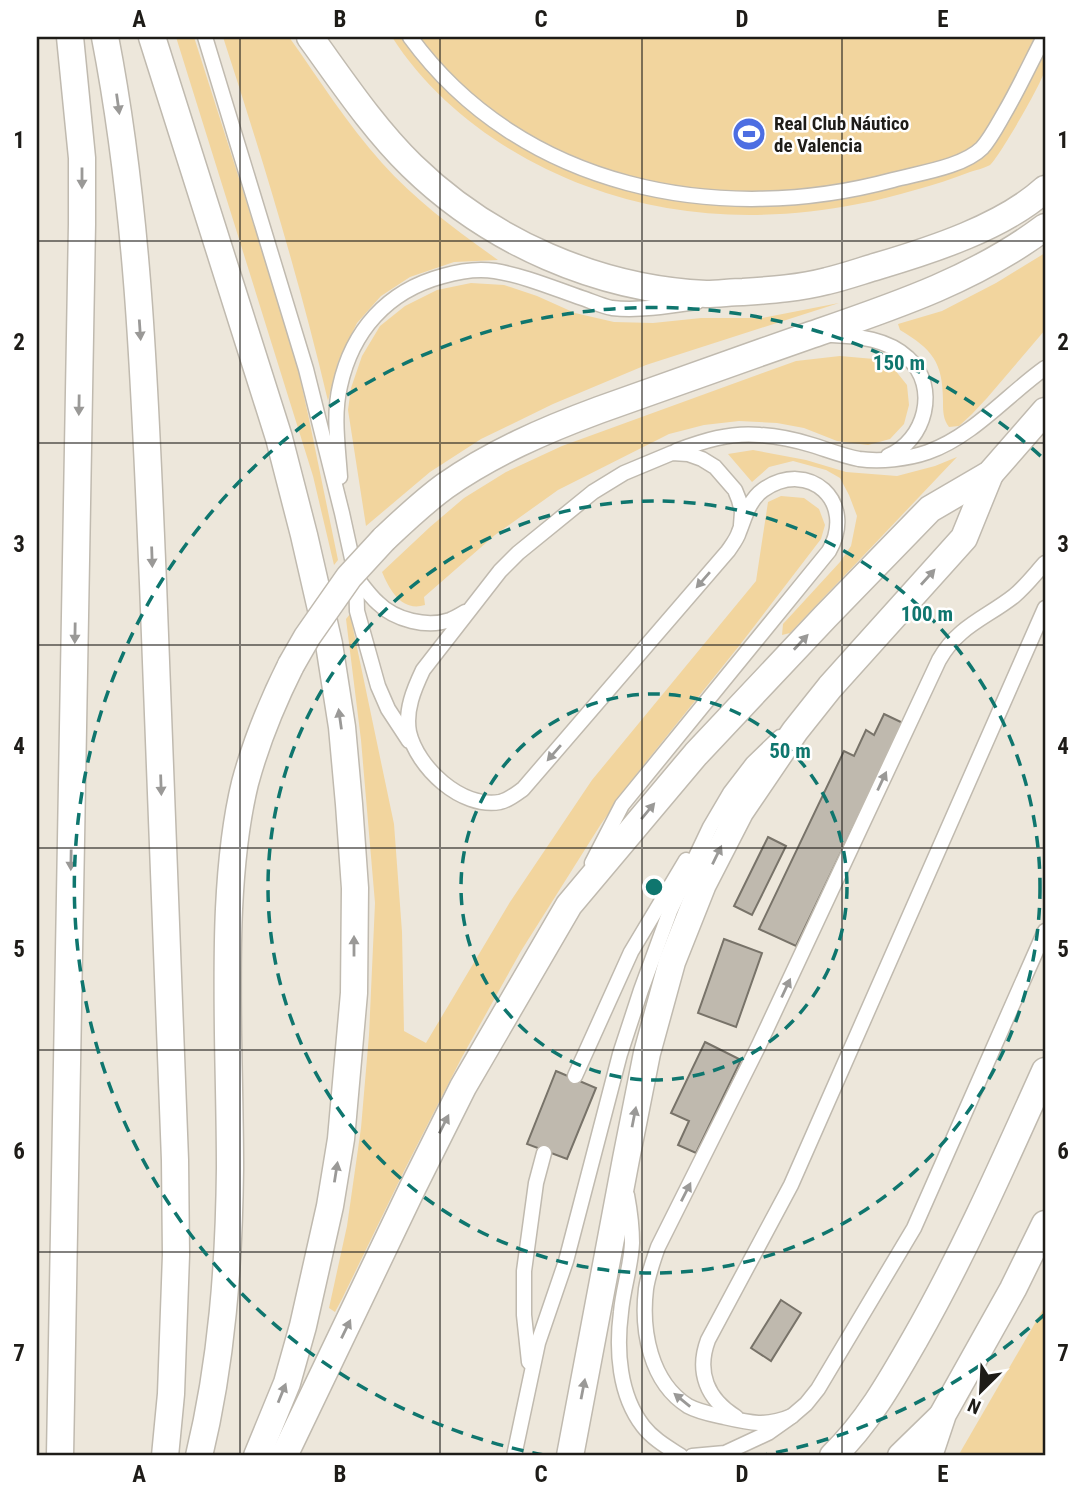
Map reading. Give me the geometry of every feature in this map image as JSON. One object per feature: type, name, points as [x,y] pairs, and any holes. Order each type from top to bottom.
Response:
[{"type":"street","points":[[60,1456],[82,224],[82,158],[70,37]]},
{"type":"street","points":[[105,37],[117,99],[132,224],[141,335],[152,569],[176,1241],[171,1394],[165,1456]]},
{"type":"street","points":[[152,37],[279,438],[329,645],[342,727],[349,804],[355,888],[354,993],[341,1139],[330,1206],[303,1326],[286,1383],[257,1456]]},
{"type":"street","points":[[310,37],[377,128],[412,166],[474,217],[513,241],[560,262],[610,278],[660,289],[708,294],[782,289],[826,282],[934,248],[1002,218],[1045,189]]},
{"type":"street","points":[[199,1456],[220,1344],[227,1268],[230,1169],[227,946],[236,830],[258,740],[274,700],[307,637],[343,585],[384,539],[420,505],[478,464],[560,424],[903,304],[972,273],[1045,227]]},
{"type":"street","points":[[284,1456],[463,1087],[569,905],[696,754],[825,617],[930,509],[990,474],[1045,411]]},
{"type":"street","points":[[570,1456],[647,1053],[676,952],[703,884],[740,812],[795,731],[830,687],[964,538],[990,474]]},
{"type":"street","points":[[833,1456],[873,1411],[932,1310],[970,1235],[1045,1072]]},
{"type":"street","points":[[929,1456],[943,1414],[1013,1289],[1045,1224]]},
{"type":"street","points":[[901,1456],[943,1414]]},
{"type":"lane","points":[[205,37],[306,369],[342,513],[356,577],[357,611],[377,686],[388,709],[418,756],[430,771],[457,792],[471,799],[501,802],[523,789],[728,551],[741,525],[742,512],[735,490],[715,467],[702,459],[688,454],[671,453]]},
{"type":"lane","points":[[410,37],[426,58],[466,98],[504,127],[547,152],[590,172],[633,186],[710,199],[756,200],[812,196],[864,188],[962,160],[981,149],[995,129],[1044,37]]},
{"type":"lane","points":[[342,513],[337,408],[345,367],[364,329],[377,312],[411,288],[450,274],[471,270],[493,271],[517,276],[610,307],[630,309],[680,305],[782,289]]},
{"type":"lane","points":[[807,337],[845,335],[880,342],[908,358],[917,369],[926,397],[925,413],[919,428],[899,452],[880,460]]},
{"type":"lane","points":[[418,756],[408,729],[410,700],[423,670],[500,571],[593,492],[624,473],[671,453],[710,439],[734,435],[758,434],[788,439],[860,459],[880,460],[926,453],[960,437],[1045,368]]},
{"type":"lane","points":[[569,905],[622,805],[829,551],[836,539],[838,525],[833,502],[825,491],[798,478],[783,481],[761,491],[753,499],[741,525]]},
{"type":"lane","points":[[792,1416],[768,1424],[746,1422],[699,1411],[678,1399],[660,1376],[652,1359],[646,1325],[646,1287],[654,1258],[758,1047],[945,648],[967,626],[1016,594],[1045,563]]},
{"type":"lane","points":[[356,577],[377,602],[404,619],[435,623],[451,620],[470,609]]},
{"type":"lane","points":[[746,1422],[725,1410],[710,1392],[703,1371],[704,1351],[708,1340],[791,1185],[1045,608]]},
{"type":"lane","points":[[514,1456],[541,1333],[566,1261],[620,1054],[670,911],[710,827],[730,793],[753,763],[830,687]]},
{"type":"lane","points":[[575,1076],[631,953],[680,868],[710,827]]},
{"type":"lane","points":[[692,1456],[725,1453],[768,1433],[806,1404],[818,1389],[914,1228],[1045,931]]},
{"type":"lane","points":[[530,1377],[524,1315],[524,1271],[536,1183],[544,1153]]},
{"type":"lane","points":[[625,1160],[632,1247],[620,1313],[622,1376],[631,1404],[645,1427],[660,1443],[681,1456]]},
{"type":"shaded area","points":[[176,37],[194,37],[294,351],[338,560],[334,565],[313,476]]},
{"type":"shaded area","points":[[223,37],[289,37],[345,117],[395,177],[452,226],[498,260],[454,262],[410,277],[381,296],[357,323],[338,362],[328,401],[279,218]]},
{"type":"shaded area","name":"Real Club Náutico de Valencia","points":[[392,37],[1045,37],[1046,61],[1043,76],[1030,102],[988,166],[929,186],[865,203],[789,213],[720,214],[686,211],[619,197],[557,174],[530,160],[503,145],[453,107],[430,86]]},
{"type":"shaded area","points":[[1045,253],[1045,330],[972,414],[959,426],[949,427],[944,415],[938,366],[928,351],[900,330],[898,324],[942,311]]},
{"type":"shaded area","points":[[471,283],[504,285],[575,313],[614,322],[762,318],[839,303],[646,365],[553,404],[481,439],[430,472],[366,526],[348,410],[351,388],[362,356],[380,326],[405,306],[437,290]]},
{"type":"shaded area","points":[[840,356],[874,359],[895,370],[907,385],[909,405],[904,424],[890,439],[868,445],[837,441],[804,428],[739,421],[704,425],[669,434],[558,490],[495,535],[424,597],[425,605],[403,603],[385,579],[382,572],[430,527],[464,498],[506,472],[562,446],[796,361]]},
{"type":"shaded area","points":[[753,450],[806,460],[846,472],[897,476],[957,457],[790,633],[782,635],[783,624],[840,562],[851,546],[857,516],[840,478],[826,470],[793,461],[769,467],[752,482],[728,454]]},
{"type":"shaded area","points":[[781,496],[804,498],[819,509],[825,525],[821,539],[638,772],[601,824],[521,951],[462,1057],[335,1312],[329,1308],[347,1226],[361,1128],[369,1035],[375,903],[361,740],[346,619],[350,614],[394,824],[402,932],[404,1031],[426,1043],[510,902],[592,780],[756,581],[768,502]]},
{"type":"shaded area","points":[[1045,1306],[1045,1456],[958,1456]]},
{"type":"building","points":[[884,714],[903,723],[796,946],[759,929],[844,751],[854,756],[866,730],[874,735]]},
{"type":"building","points":[[768,837],[786,846],[752,915],[734,906]]},
{"type":"building","points":[[724,939],[762,953],[736,1027],[698,1013]]},
{"type":"building","points":[[705,1042],[741,1060],[696,1153],[678,1145],[689,1121],[671,1113]]},
{"type":"building","points":[[556,1071],[596,1088],[567,1159],[527,1144]]},
{"type":"building","points":[[781,1300],[801,1313],[771,1361],[751,1348]]},
{"type":"place","name":"Real Club Náutico de Valencia","points":[[749,134]]}]
